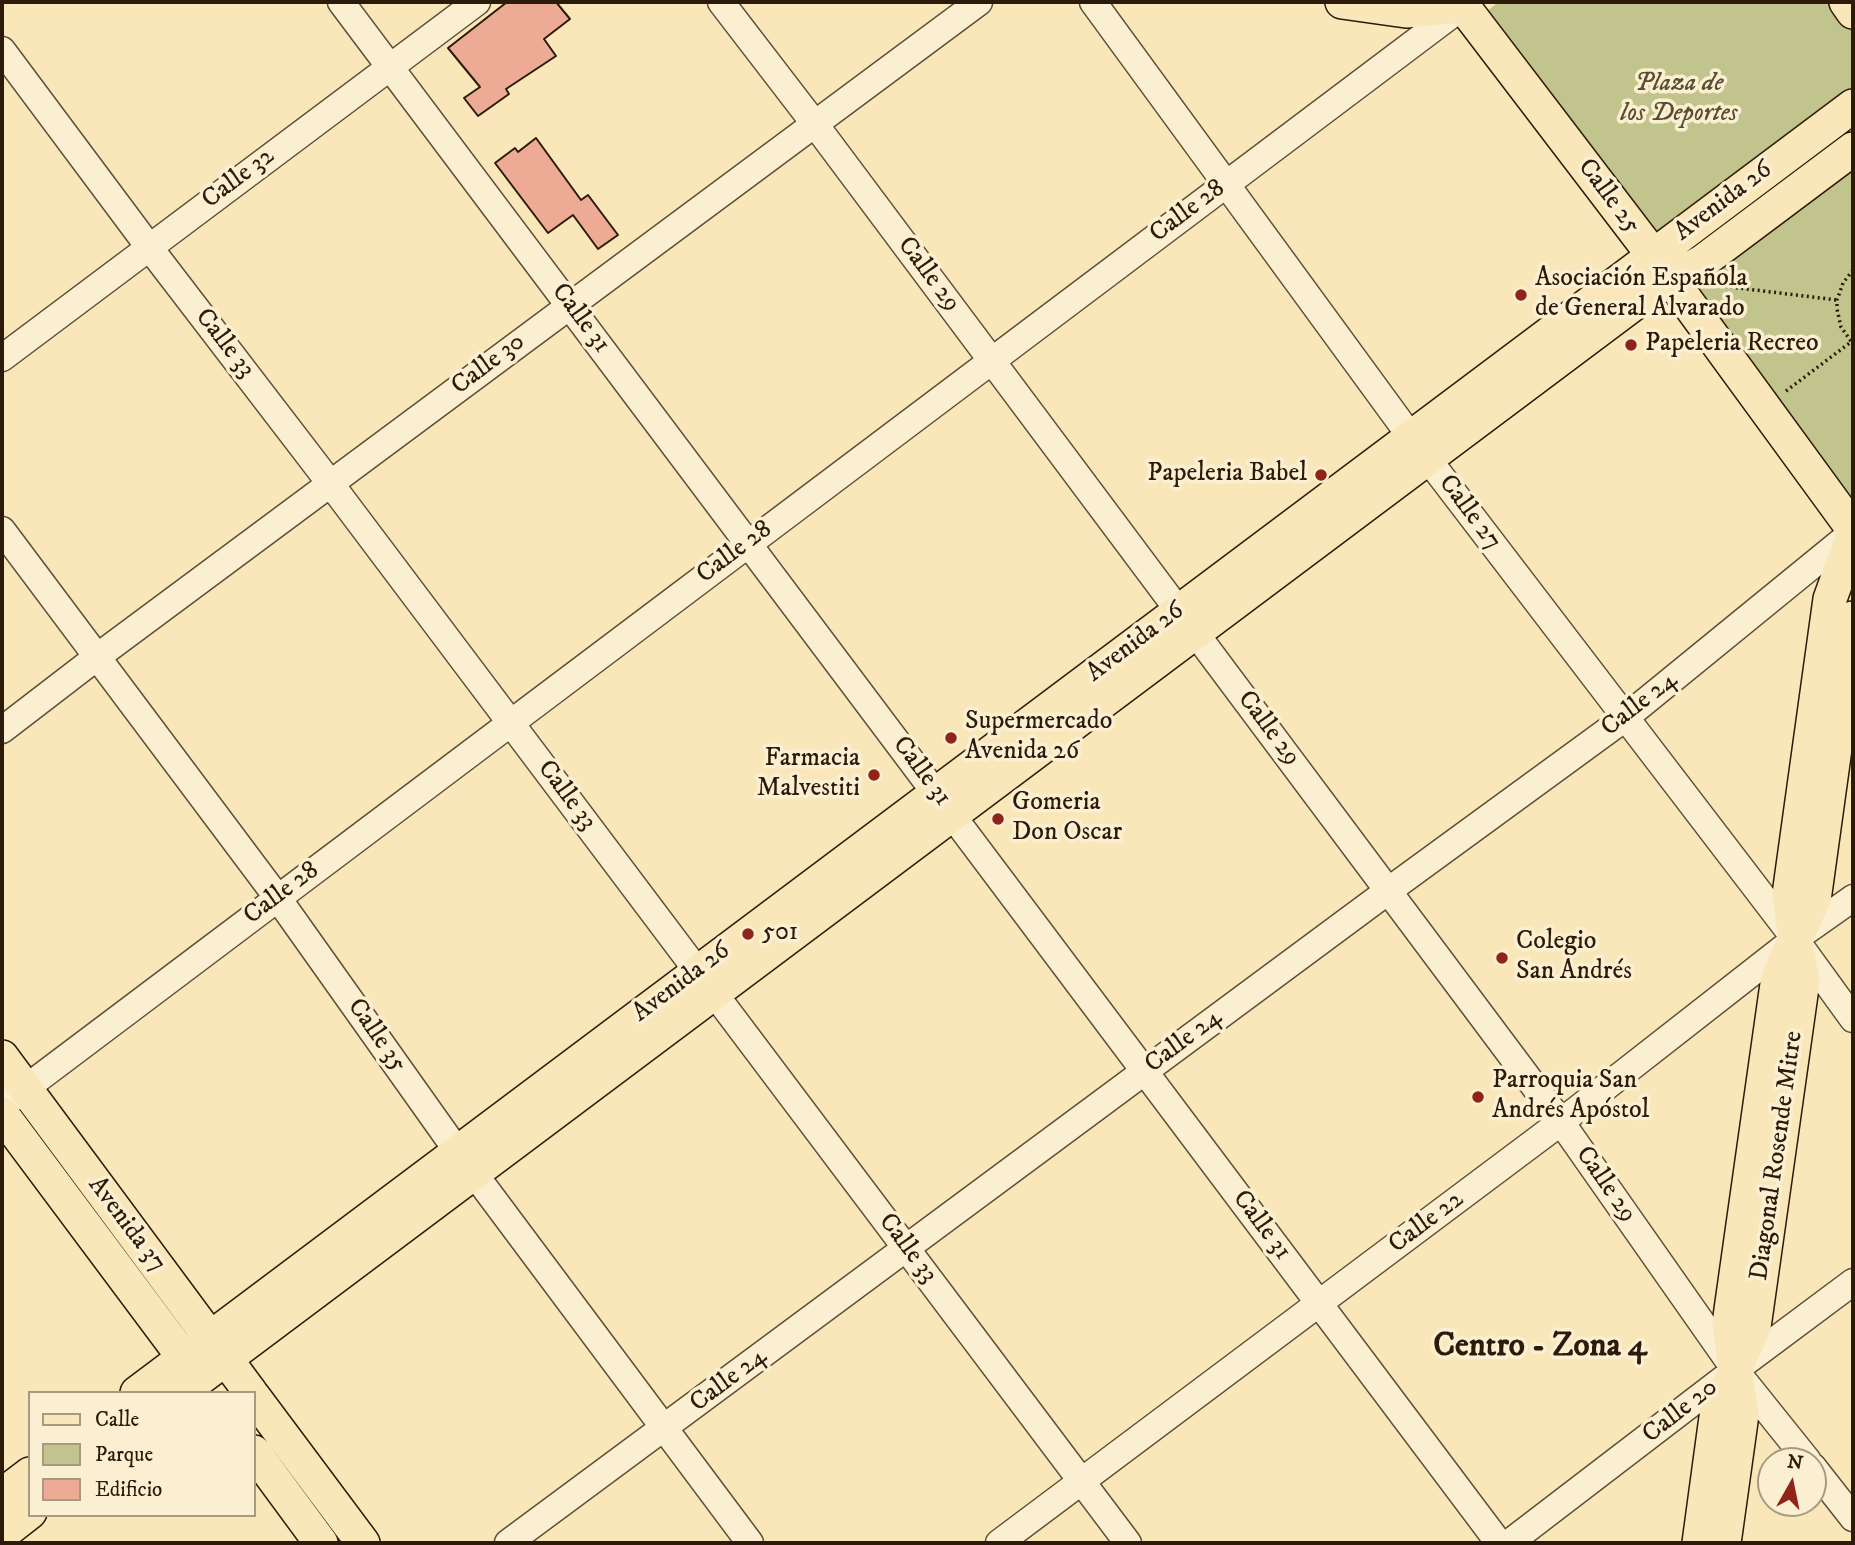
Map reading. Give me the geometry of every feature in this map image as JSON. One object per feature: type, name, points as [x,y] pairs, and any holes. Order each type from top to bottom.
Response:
[{"type":"main road","points":[[1342,2],[1406,11],[1461,3]]},
{"type":"main road","points":[[1846,2],[1853,12]]},
{"type":"main road","name":"Calle 25","points":[[1461,3],[1662,268],[1853,532]]},
{"type":"main road","name":"Avenida 26","points":[[146,1391],[193,1380],[217,1348],[1662,268],[1853,106]]},
{"type":"main road","name":"Avenida 26","points":[[1662,268],[1702,262],[1853,149]]},
{"type":"main road","points":[[1796,939],[1789,895],[1830,599],[1853,532]]},
{"type":"main road","name":"Diagonal Rosende Mitre","points":[[1724,1543],[1742,1414],[1729,1324],[1778,976],[1814,900],[1853,618]]},
{"type":"main road","name":"Avenida 37","points":[[2,1057],[13,1097],[249,1391]]},
{"type":"main road","name":"Avenida 37","points":[[2,1114],[193,1380]]},
{"type":"main road","points":[[1699,1543],[1717,1410],[1735,1370]]},
{"type":"main road","name":"Avenida 37","points":[[256,1400],[363,1543]]},
{"type":"main road","points":[[256,1455],[321,1543]]},
{"type":"main road","points":[[2,1495],[28,1476]]},
{"type":"main road","points":[[2,1534],[28,1514]]},
{"type":"street","name":"Calle 31","points":[[341,2],[1499,1543]]},
{"type":"street","name":"Calle 32","points":[[2,358],[477,2]]},
{"type":"street","name":"Calle 29","points":[[721,2],[814,122],[1561,1122],[1735,1370],[1797,1447]]},
{"type":"street","name":"Calle 30","points":[[2,730],[814,122],[979,2]]},
{"type":"street","name":"Calle 27","points":[[1093,2],[1420,448],[1796,939],[1853,1019]]},
{"type":"street","name":"Calle 28","points":[[13,1097],[1227,183],[1461,3]]},
{"type":"street","name":"Calle 33","points":[[2,50],[1128,1543]]},
{"type":"street","name":"Calle 35","points":[[2,530],[277,897],[466,1162],[750,1543]]},
{"type":"street","name":"Calle 24","points":[[508,1543],[1625,718],[1853,532]]},
{"type":"street","name":"Calle 22","points":[[999,1543],[1561,1122],[1796,939],[1853,898]]},
{"type":"street","name":"Calle 20","points":[[1509,1543],[1853,1282]]},
{"type":"street","points":[[1827,1485],[1853,1518]]},
{"type":"path","points":[[1765,407],[1852,343],[1841,327],[1837,309],[1843,283],[1853,270]]},
{"type":"path","points":[[1713,285],[1838,300]]},
{"type":"green space","name":"Plaza de los Deportes","points":[[1499,2],[1830,2],[1853,33],[1853,93],[1656,238],[1487,11]]},
{"type":"green space","points":[[1853,165],[1853,504],[1691,285]]},
{"type":"building","points":[[507,2],[556,2],[570,19],[544,39],[556,56],[506,89],[509,94],[478,116],[464,98],[480,87],[448,48]]},
{"type":"building","points":[[536,138],[581,200],[588,195],[618,235],[598,249],[573,215],[548,233],[495,163],[515,148],[518,152]]},
{"type":"place","name":"Asociación Española de General Alvarado","points":[[1521,295]]},
{"type":"place","name":"Papeleria Recreo","points":[[1631,345]]},
{"type":"place","name":"Papeleria Babel","points":[[1321,475]]},
{"type":"place","name":"Supermercado Avenida 26","points":[[951,738]]},
{"type":"place","name":"Farmacia Malvestiti","points":[[874,775]]},
{"type":"place","name":"Gomeria Don Oscar","points":[[998,819]]},
{"type":"place","name":"501","points":[[748,934]]},
{"type":"place","name":"Colegio San Andrés","points":[[1502,958]]},
{"type":"place","name":"Parroquia San Andrés Apóstol","points":[[1478,1097]]},
{"type":"district","name":"Centro - Zona 4","points":[[1540,1348]]}]
